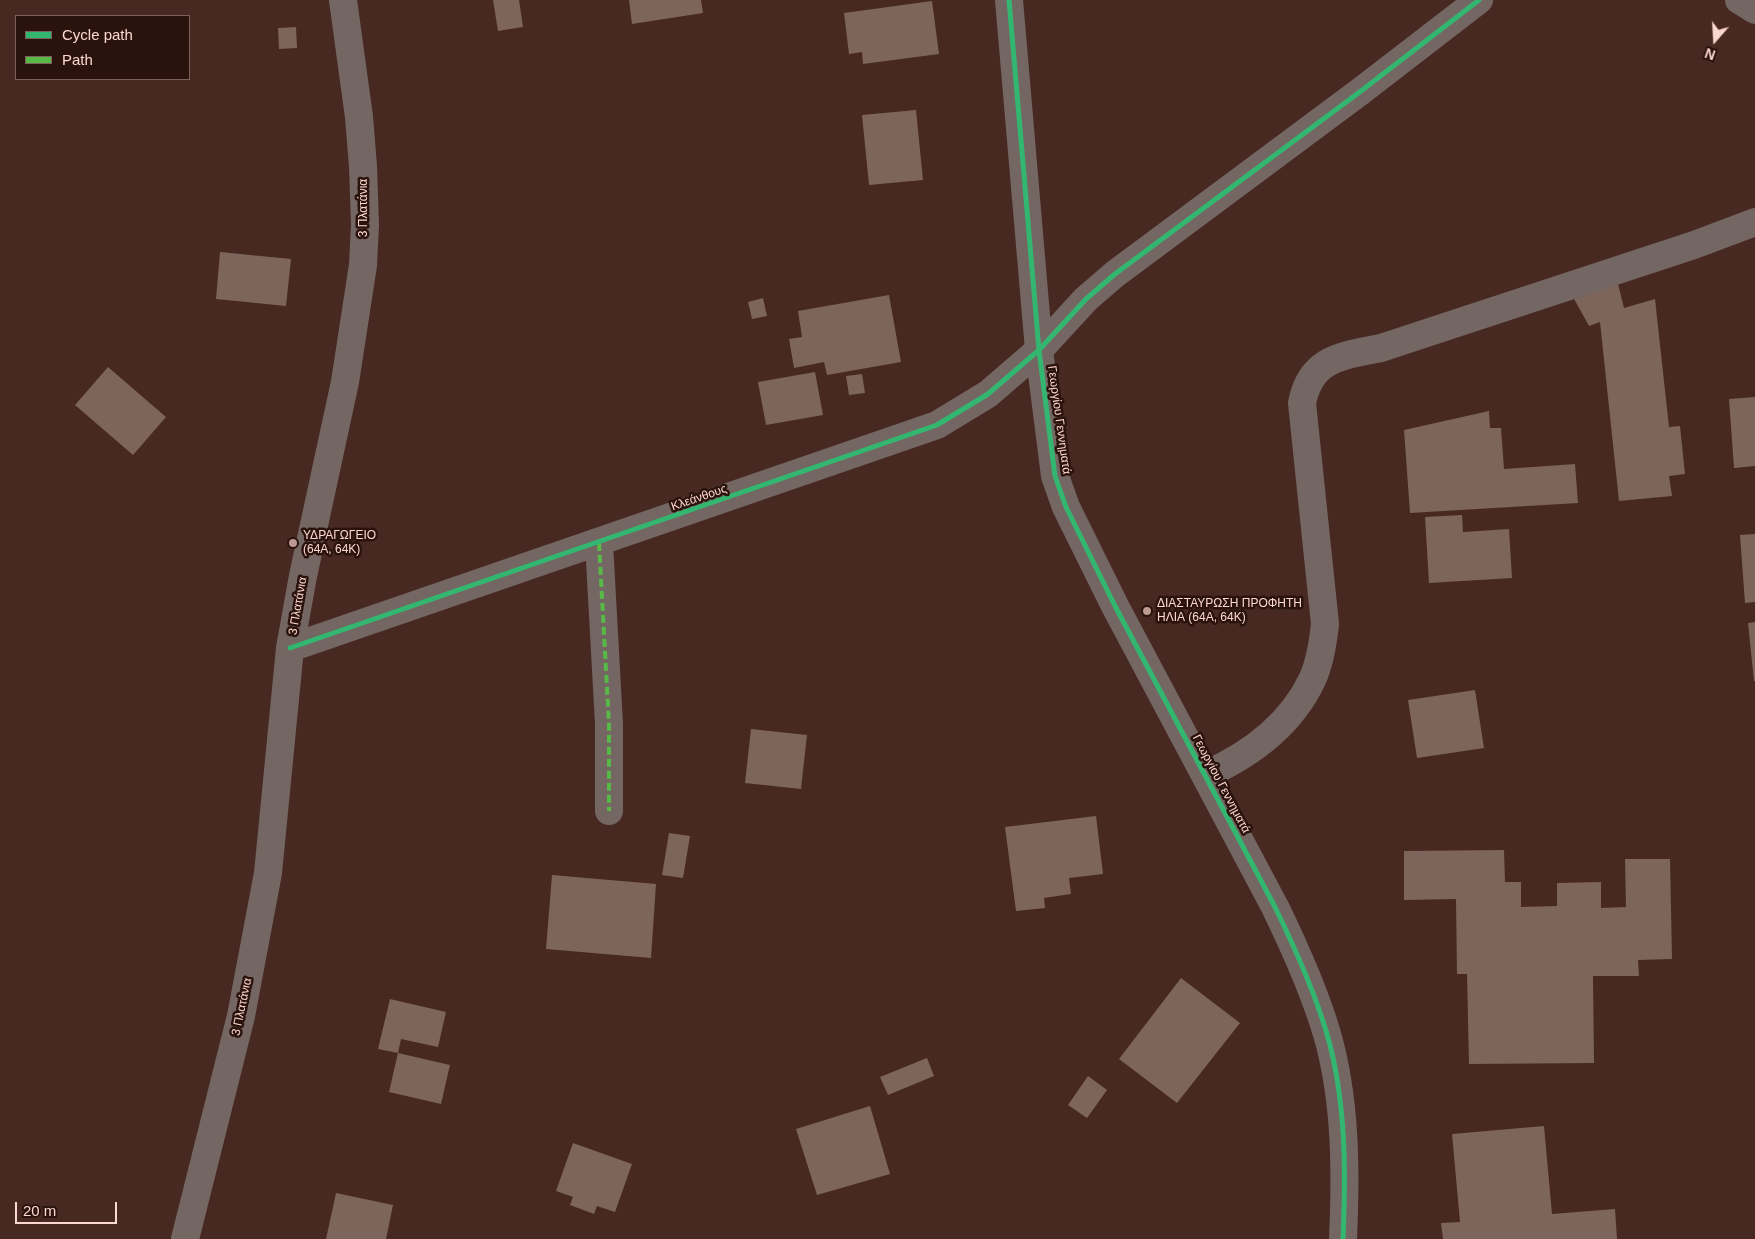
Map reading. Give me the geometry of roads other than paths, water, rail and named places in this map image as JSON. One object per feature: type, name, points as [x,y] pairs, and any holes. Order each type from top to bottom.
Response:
[{"type":"street","name":"3 Πλατάνια","points":[[185,1239],[241,1016],[268,873],[290,648],[303,576],[344,391],[363,265],[365,225],[363,166],[359,116],[343,0]]},
{"type":"street","name":"Γεωργίου Γεννηματά","points":[[1008,0],[1039,350],[1054,468],[1066,507],[1115,606],[1276,907],[1296,950],[1327,1034],[1335,1068],[1340,1103],[1345,1181],[1343,1239]]},
{"type":"street","name":"Κλεάνθους","points":[[290,648],[936,425],[988,394],[1039,350],[1081,305],[1115,274],[1480,0]]},
{"type":"street","points":[[1739,0],[1755,10]]},
{"type":"street","points":[[1205,775],[1232,763],[1257,746],[1290,716],[1312,680],[1321,652],[1325,624],[1302,403],[1310,379],[1322,366],[1336,357],[1382,348],[1694,245],[1755,222]]},
{"type":"street","points":[[598,543],[609,724],[609,811]]},
{"type":"place","name":"ΥΔΡΑΓΩΓΕΙΟ (64Α, 64Κ)","points":[[293,543]]},
{"type":"place","name":"ΔΙΑΣΤΑΥΡΩΣΗ ΠΡΟΦΗΤΗ ΗΛΙΑ (64Α, 64Κ)","points":[[1147,611]]}]
